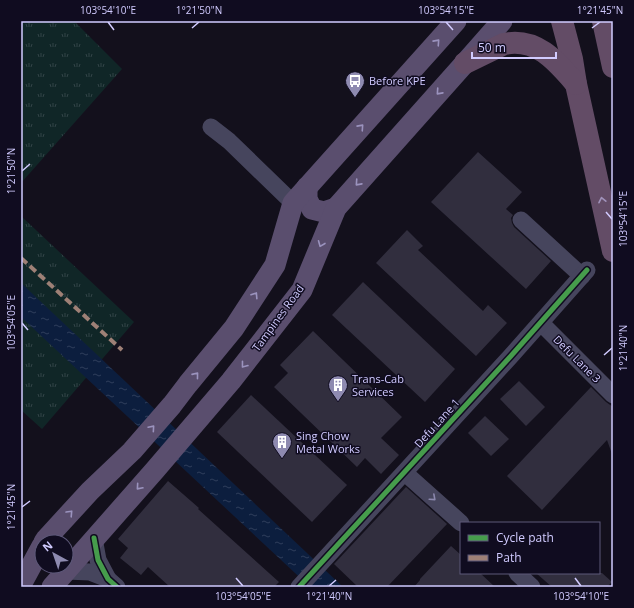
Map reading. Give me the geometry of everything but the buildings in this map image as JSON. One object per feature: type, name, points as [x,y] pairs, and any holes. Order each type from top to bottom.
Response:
[{"type":"highway","points":[[562,21],[572,59],[576,84],[613,251]]},
{"type":"highway","points":[[603,21],[613,67]]},
{"type":"highway","points":[[465,63],[504,44],[524,43],[542,50],[558,63],[576,84]]},
{"type":"main road","points":[[51,534],[90,491],[132,451],[172,405],[234,328],[275,265],[293,203],[456,21]]},
{"type":"main road","name":"Tampines Road","points":[[74,562],[231,381],[302,290],[336,208],[502,21]]},
{"type":"main road","points":[[307,187],[307,199],[312,209],[324,212],[336,208]]},
{"type":"main road","points":[[21,583],[34,561]]},
{"type":"main road","name":"Tampines Road","points":[[52,587],[63,574]]},
{"type":"street","points":[[211,127],[229,141],[293,203]]},
{"type":"street","name":"Defu Lane 1","points":[[301,585],[405,473],[541,323],[584,273],[521,220]]},
{"type":"street","name":"Defu Lane 3","points":[[541,323],[613,395]]},
{"type":"street","points":[[405,473],[460,522]]},
{"type":"street","points":[[94,538],[98,560],[112,583]]},
{"type":"street","points":[[74,571],[90,572],[112,583]]},
{"type":"street","points":[[518,574],[532,587]]},
{"type":"green space","points":[[21,21],[74,21],[122,69],[21,183]]},
{"type":"green space","points":[[21,216],[134,322],[42,429],[21,410]]},
{"type":"water","points":[[21,283],[343,587],[310,587],[21,317]]},
{"type":"marked path","points":[[21,258],[122,350]]},
{"type":"cycle path","points":[[299,587],[510,357],[587,270]]},
{"type":"cycle path","points":[[94,538],[98,560],[108,579],[117,587]]},
{"type":"place","name":"Before KPE","points":[[355,98]]},
{"type":"place","name":"Trans-Cab Services","points":[[338,402]]},
{"type":"place","name":"Sing Chow Metal Works","points":[[282,459]]}]
